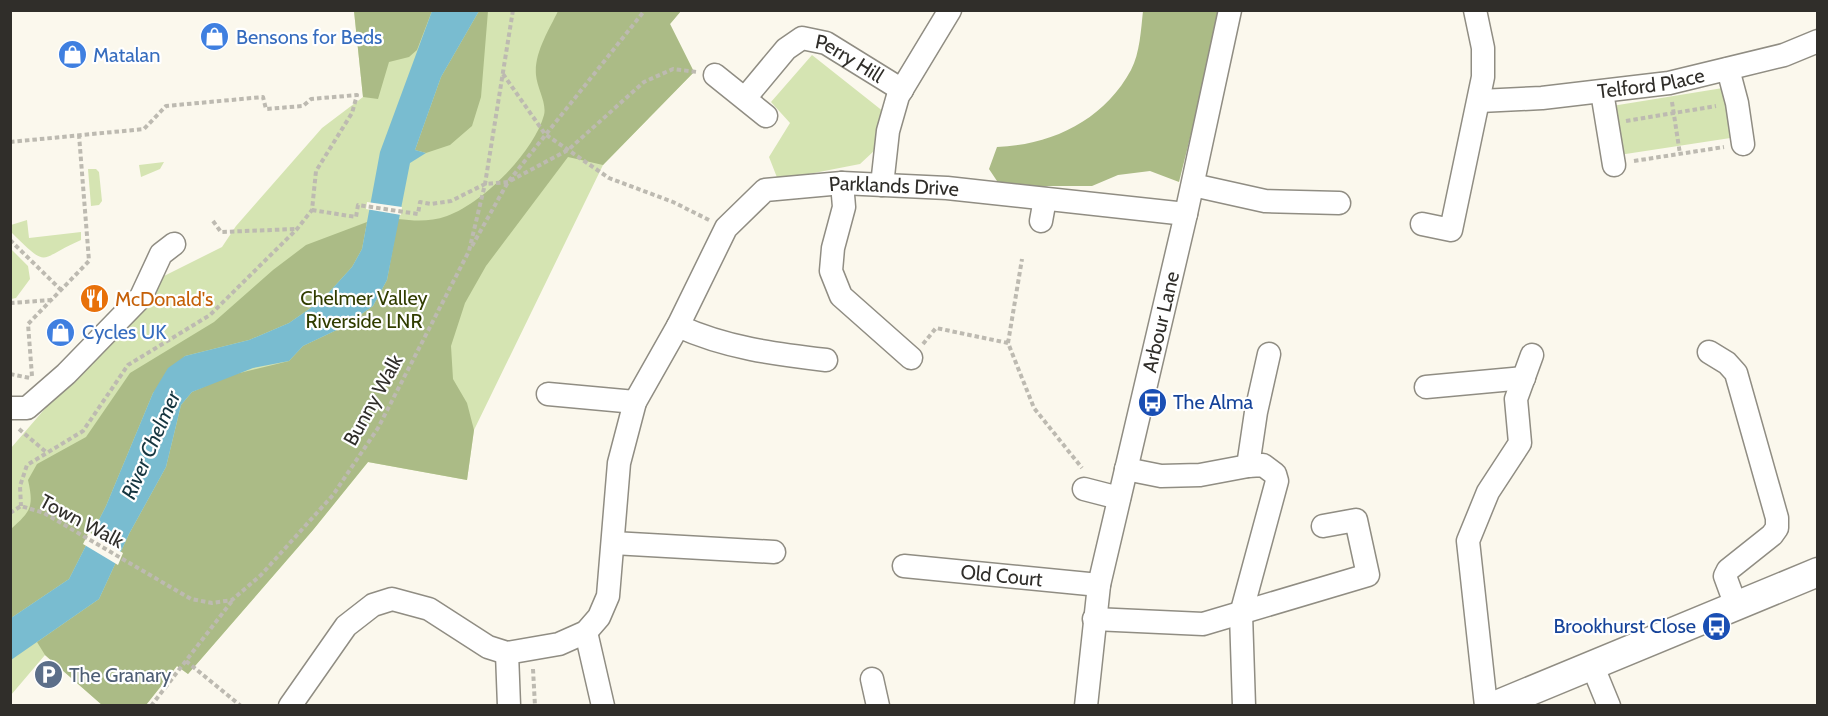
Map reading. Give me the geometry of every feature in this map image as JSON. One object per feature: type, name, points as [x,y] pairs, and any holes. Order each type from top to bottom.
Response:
[{"type":"main road","points":[[1494,705],[1593,667],[1818,572]]},
{"type":"street","name":"Perry Hill","points":[[882,185],[888,131],[902,90],[950,10]]},
{"type":"street","name":"Arbour Lane","points":[[1086,705],[1099,585],[1193,185],[1230,10]]},
{"type":"street","points":[[1422,224],[1451,230],[1480,101],[1483,48],[1475,10]]},
{"type":"street","name":"Perry Hill","points":[[746,97],[786,49],[802,38],[825,43],[902,90]]},
{"type":"street","name":"Telford Place","points":[[1480,101],[1542,98],[1669,83],[1784,55],[1818,41]]},
{"type":"street","points":[[1728,69],[1737,103],[1743,144]]},
{"type":"street","points":[[715,75],[746,97],[766,116]]},
{"type":"street","points":[[1602,92],[1614,165]]},
{"type":"street","points":[[842,183],[844,207],[829,247],[831,271],[841,296],[911,358]]},
{"type":"street","name":"Parklands Drive","points":[[586,632],[599,617],[608,596],[619,463],[635,402],[678,326],[726,228],[765,190],[842,183],[947,188],[1186,214]]},
{"type":"street","points":[[1193,185],[1265,201],[1339,203]]},
{"type":"street","points":[[1041,221],[1046,199]]},
{"type":"street","points":[[16,409],[32,404],[66,374],[141,297],[161,255],[174,244]]},
{"type":"street","points":[[678,326],[702,337],[749,351],[826,360]]},
{"type":"street","points":[[1709,352],[1727,363],[1736,374],[1777,518],[1777,528],[1772,535],[1728,570],[1725,576],[1736,606]]},
{"type":"street","points":[[1248,465],[1256,412],[1269,354]]},
{"type":"street","points":[[1486,705],[1468,541],[1488,492],[1520,443],[1516,399],[1532,355]]},
{"type":"street","points":[[1426,387],[1524,378]]},
{"type":"street","points":[[548,394],[635,402]]},
{"type":"street","points":[[1126,469],[1161,476],[1190,475],[1248,465],[1269,468],[1275,474],[1277,481],[1241,614],[1244,705]]},
{"type":"street","points":[[1084,489],[1119,498]]},
{"type":"street","points":[[1094,619],[1203,624],[1368,575],[1356,520],[1323,526]]},
{"type":"street","points":[[613,543],[774,552]]},
{"type":"street","name":"Old Court","points":[[904,566],[1099,585]]},
{"type":"street","points":[[290,705],[346,626],[373,605],[392,599],[429,609],[488,647],[507,653],[559,644],[586,632],[603,705]]},
{"type":"street","points":[[507,653],[509,705]]},
{"type":"street","points":[[1593,667],[1609,705]]},
{"type":"street","points":[[872,679],[878,705]]},
{"type":"path","name":"Bunny Walk","points":[[151,705],[232,600],[261,575],[333,495],[378,428],[468,251],[485,184],[513,10]]},
{"type":"path","points":[[468,251],[508,182],[645,10]]},
{"type":"path","points":[[312,210],[356,218],[358,204],[418,214],[420,202],[431,204],[459,198],[485,184],[508,182],[568,150],[644,82],[673,69],[715,75]]},
{"type":"path","points":[[503,73],[545,134],[568,150],[609,178],[674,201],[726,228]]},
{"type":"path","points":[[1669,83],[1680,154]]},
{"type":"path","points":[[10,142],[144,129],[166,106],[263,98],[266,109],[303,106],[311,99],[357,95],[352,113],[316,171],[312,210],[297,229],[210,315],[128,365],[83,431],[27,465],[20,486],[21,506]]},
{"type":"path","points":[[1607,124],[1737,103]]},
{"type":"path","points":[[46,452],[14,425],[16,409],[32,379],[28,324],[89,261],[79,135]]},
{"type":"path","points":[[1614,165],[1743,144]]},
{"type":"path","points":[[213,221],[221,232],[297,229]]},
{"type":"path","points":[[10,240],[61,290]]},
{"type":"path","points":[[1022,259],[1008,343],[1034,408],[1085,473],[1084,489]]},
{"type":"path","points":[[10,303],[52,300]]},
{"type":"path","points":[[911,358],[936,328],[1008,343]]},
{"type":"path","points":[[10,374],[32,379]]},
{"type":"path","name":"Town Walk","points":[[10,513],[21,506],[44,513],[191,599],[212,603],[232,600]]},
{"type":"path","points":[[532,650],[535,705]]},
{"type":"path","points":[[185,660],[241,705]]},
{"type":"green space","name":"Chelmer Valley Riverside LNR","points":[[354,11],[681,11],[670,24],[694,72],[603,165],[474,430],[467,480],[368,462],[313,530],[188,674],[177,666],[146,705],[102,705],[45,655],[11,695],[11,448],[156,280],[222,247],[236,226],[322,128],[363,97]]},
{"type":"green space","points":[[354,11],[432,11],[417,50],[409,57],[389,62],[378,99],[363,97]]},
{"type":"green space","points":[[479,11],[488,11],[481,97],[472,126],[450,145],[426,153],[415,150],[441,77]]},
{"type":"green space","points":[[558,11],[681,11],[670,24],[694,72],[603,165],[568,157],[486,266],[465,303],[451,346],[453,379],[467,403],[474,430],[467,480],[368,462],[313,530],[188,674],[177,666],[146,705],[102,705],[45,655],[37,642],[99,599],[129,534],[166,467],[181,405],[192,392],[231,375],[289,361],[303,346],[343,327],[373,306],[387,280],[398,219],[422,220],[447,216],[476,200],[505,174],[530,145],[544,115],[545,110],[536,75],[537,58]]},
{"type":"green space","points":[[1143,11],[1218,11],[1179,182],[1150,171],[1118,175],[1092,186],[1014,186],[997,181],[989,169],[997,147],[1037,141],[1056,135],[1091,116],[1120,88],[1136,56]]},
{"type":"green space","points":[[812,55],[884,112],[875,150],[860,164],[778,180],[769,157],[790,123],[771,102]]},
{"type":"green space","points":[[1729,87],[1737,137],[1619,155],[1612,106]]},
{"type":"green space","points":[[164,162],[160,169],[141,177],[139,165]]},
{"type":"green space","points":[[88,169],[96,169],[99,172],[102,201],[99,205],[91,206]]},
{"type":"green space","points":[[27,220],[29,238],[81,232],[81,240],[50,256],[39,256],[11,232],[11,225]]},
{"type":"green space","points":[[367,222],[362,249],[352,267],[322,300],[289,323],[249,340],[185,356],[153,393],[106,506],[69,579],[11,618],[11,529],[27,513],[31,503],[28,480],[37,464],[86,437],[130,373],[214,322],[273,270],[306,245]]},
{"type":"green space","points":[[11,249],[28,266],[30,279],[16,298],[11,299]]},
{"type":"water","name":"River Chelmer","points":[[432,11],[479,11],[441,77],[415,150],[426,153],[410,163],[387,280],[373,306],[343,327],[303,346],[289,361],[253,368],[192,392],[181,405],[166,467],[129,534],[99,599],[11,660],[11,618],[69,579],[106,506],[153,393],[168,368],[185,356],[249,340],[289,323],[322,300],[352,267],[362,249],[380,152]]},
{"type":"pier","points":[[367,202],[402,207],[401,215],[366,209]]},
{"type":"pier","points":[[89,532],[123,553],[118,565],[83,544]]},
{"type":"place","name":"Bensons for Beds","points":[[215,37]]},
{"type":"place","name":"Matalan","points":[[72,55]]},
{"type":"place","name":"McDonald's","points":[[94,299]]},
{"type":"place","name":"Cycles UK","points":[[61,332]]},
{"type":"place","name":"The Alma","points":[[1152,402]]},
{"type":"place","name":"Brookhurst Close","points":[[1717,626]]},
{"type":"place","name":"The Granary","points":[[48,675]]}]
